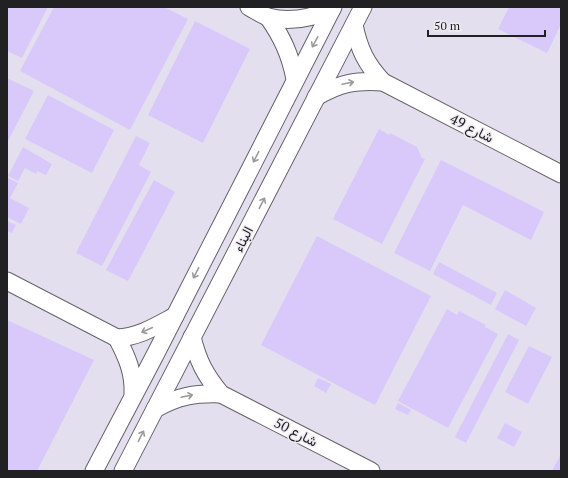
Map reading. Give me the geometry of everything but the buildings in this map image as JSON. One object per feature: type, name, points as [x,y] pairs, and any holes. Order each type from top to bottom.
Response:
[{"type":"street","points":[[248,7],[268,17],[284,19],[301,19],[317,16],[333,8]]},
{"type":"street","name":"البناء","points":[[123,471],[363,7]]},
{"type":"street","name":"البناء","points":[[94,471],[333,8]]},
{"type":"street","points":[[268,17],[286,46],[292,62],[295,79]]},
{"type":"street","name":"شارع 49","points":[[354,25],[357,41],[363,56],[382,82],[561,174]]},
{"type":"street","name":"شارع 49","points":[[316,97],[331,88],[348,83],[365,81],[382,82]]},
{"type":"street","points":[[7,281],[117,338],[136,335],[175,316]]},
{"type":"street","name":"شارع 50","points":[[192,337],[202,368],[221,394],[371,471]]},
{"type":"street","points":[[117,338],[132,370],[134,383],[133,395]]},
{"type":"street","name":"شارع 50","points":[[155,409],[170,400],[187,395],[204,393],[221,394]]},
{"type":"shaded area","points":[[7,7],[561,7],[561,471],[7,471]]}]
